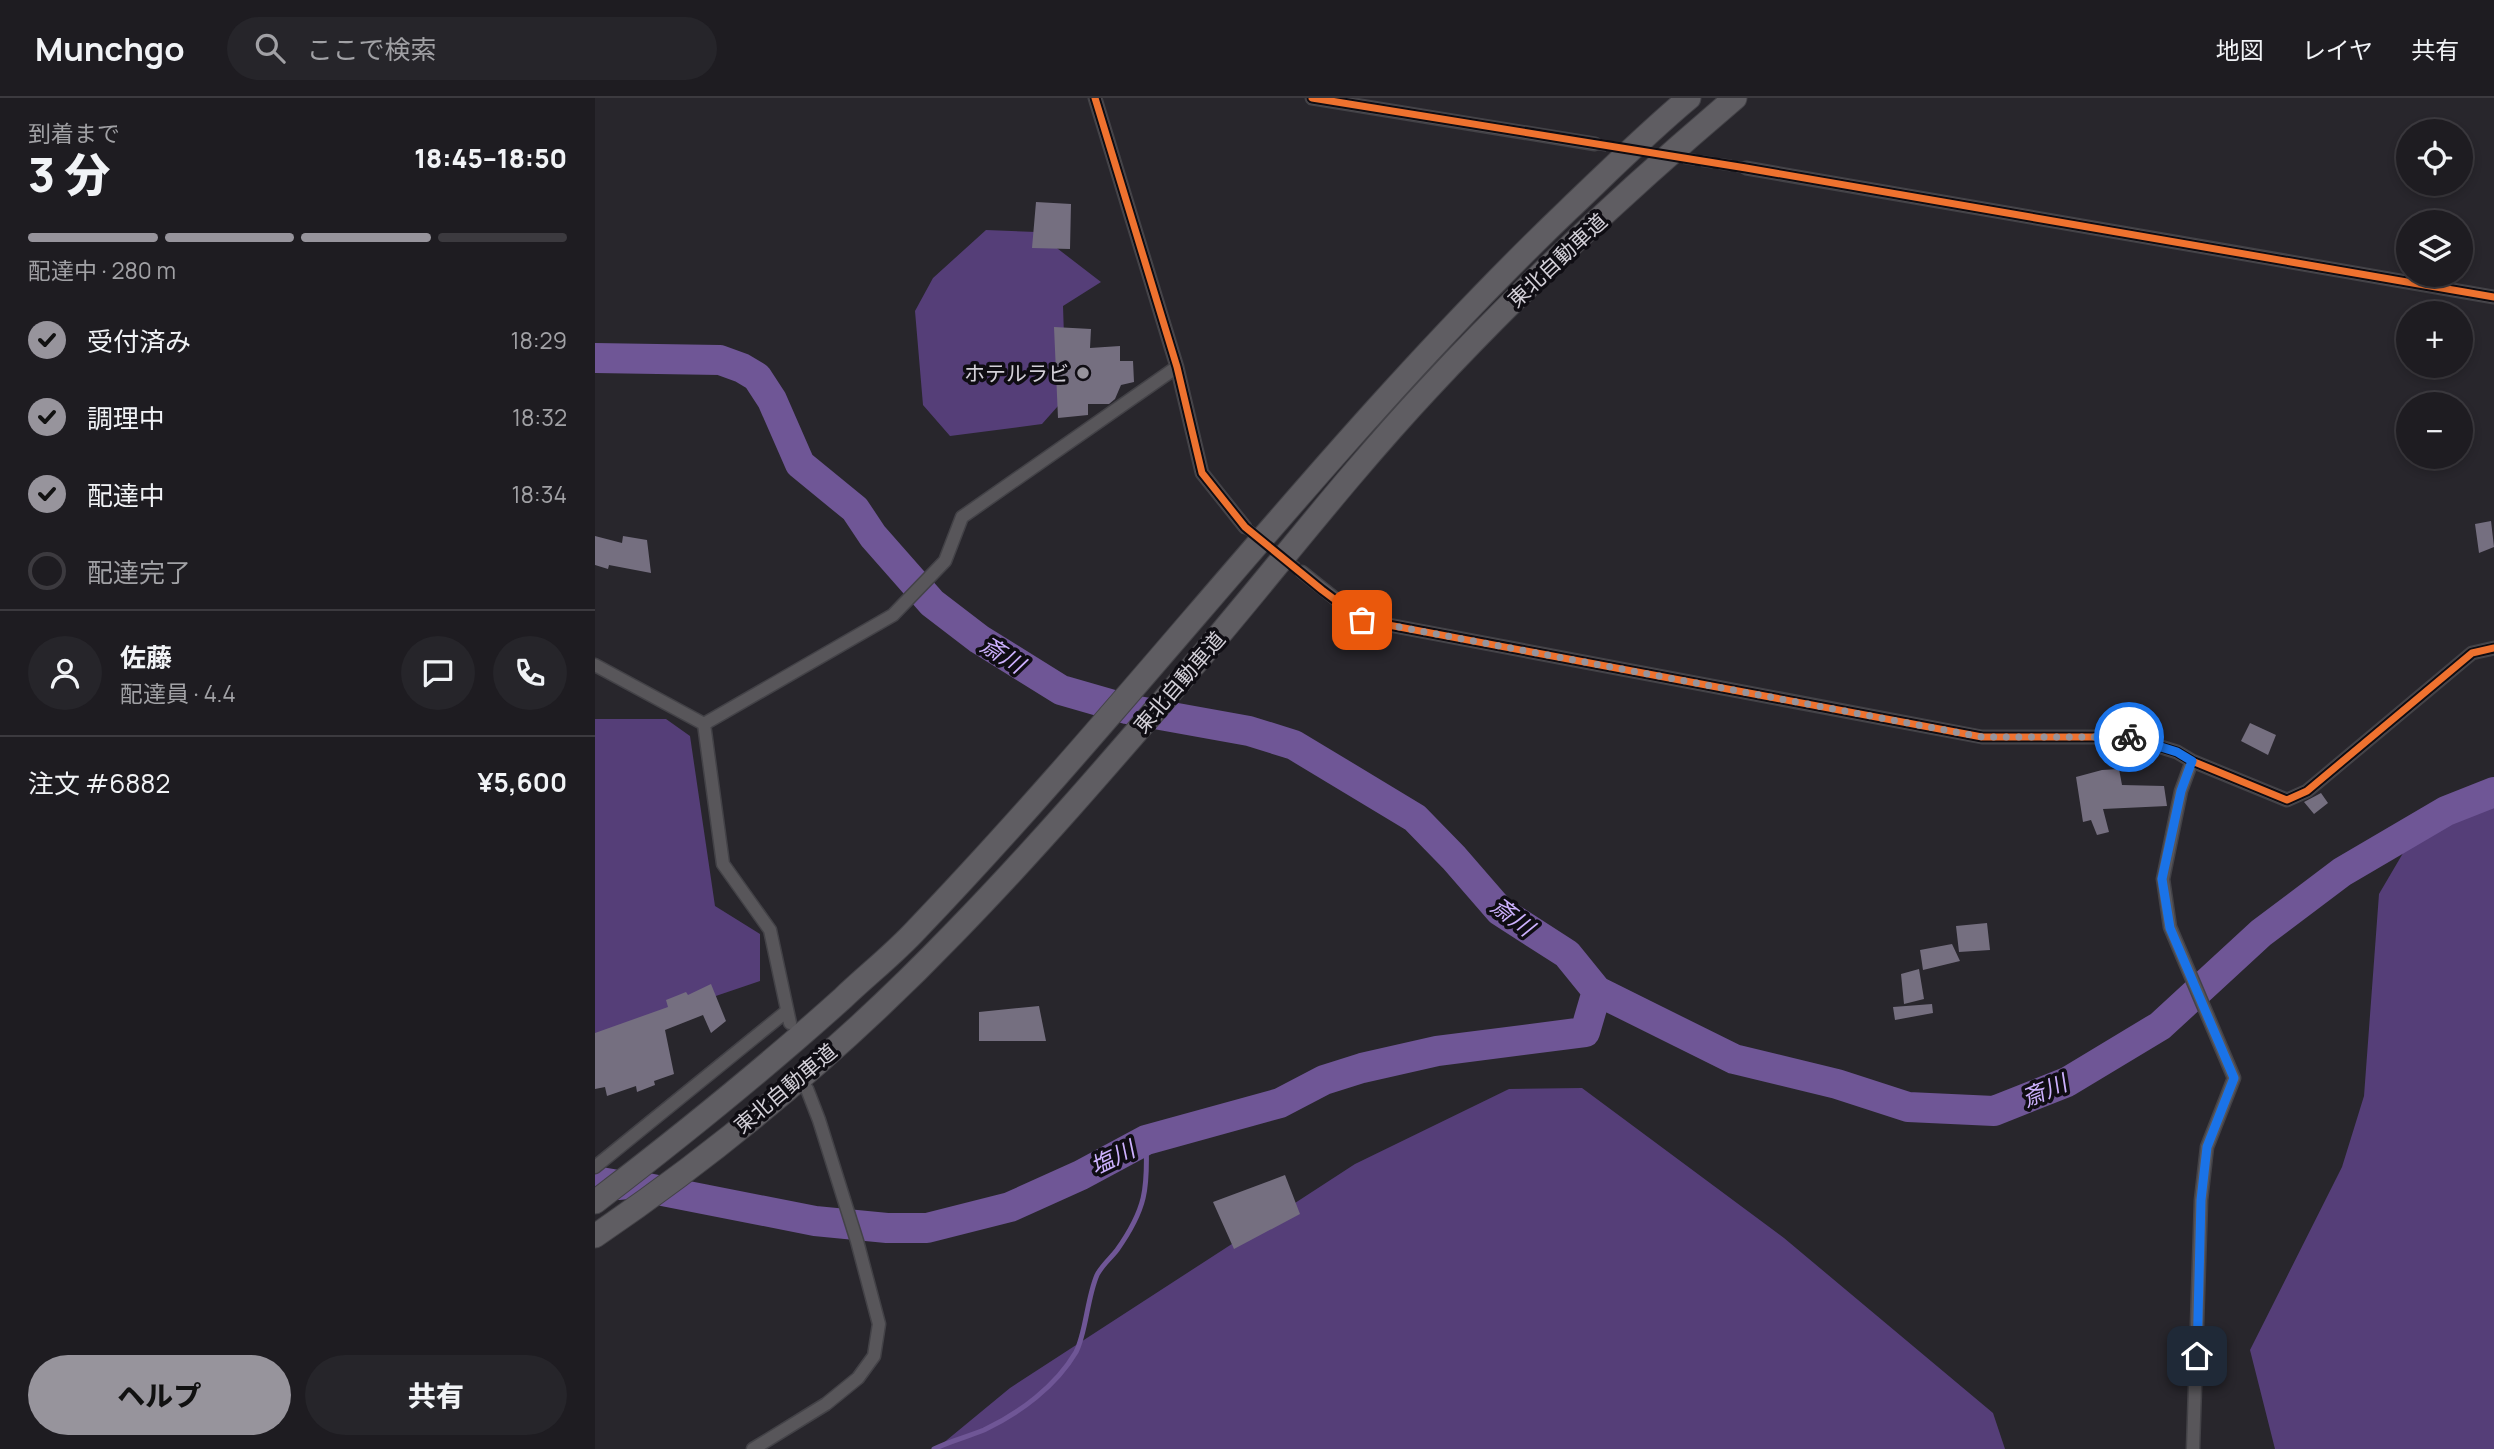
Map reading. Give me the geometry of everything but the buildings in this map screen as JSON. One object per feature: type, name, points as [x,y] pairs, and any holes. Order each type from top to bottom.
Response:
[{"type":"highway","name":"東北自動車道","points":[[595,1202],[809,1029],[913,934],[1017,823],[1314,477],[1436,342],[1513,263],[1689,98]]},
{"type":"highway","name":"東北自動車道","points":[[595,1236],[752,1117],[889,997],[954,933],[1182,679],[1427,390],[1524,290],[1735,98]]},
{"type":"street","points":[[1094,98],[1177,367],[1202,473],[1245,527]]},
{"type":"street","points":[[1312,98],[1595,144]]},
{"type":"street","points":[[1747,168],[2494,297]]},
{"type":"street","points":[[704,724],[893,615],[945,561],[962,517],[1177,367]]},
{"type":"street","points":[[1302,572],[1362,620],[1982,737],[2129,737],[2177,752],[2192,761],[2287,800],[2307,791],[2472,653],[2494,648]]},
{"type":"street","points":[[595,666],[704,724]]},
{"type":"street","points":[[596,1167],[788,1017],[770,930],[723,864],[704,724]]},
{"type":"street","points":[[2192,761],[2181,791],[2162,879],[2170,928],[2234,1078],[2207,1147],[2204,1173],[2193,1449]]},
{"type":"street","points":[[753,1449],[825,1404],[858,1378],[874,1356],[879,1324],[857,1241],[807,1089]]},
{"type":"shaded area","points":[[986,230],[1036,232],[1101,282],[1063,306],[1066,397],[1042,424],[950,436],[923,405],[915,311],[933,278]]},
{"type":"shaded area","points":[[595,719],[666,719],[690,736],[715,906],[760,934],[760,981],[595,1037]]},
{"type":"shaded area","points":[[2494,788],[2494,1449],[2275,1449],[2250,1350],[2342,1167],[2364,1096],[2379,894],[2416,831]]},
{"type":"shaded area","points":[[1582,1088],[1784,1238],[1993,1413],[2005,1449],[936,1449],[1010,1388],[1355,1164],[1509,1089]]},
{"type":"waterway","name":"斎川","points":[[595,358],[720,360],[742,368],[757,377],[772,400],[800,464],[855,509],[873,536],[932,603],[979,639],[1061,690],[1127,709],[1249,731],[1294,745],[1415,818],[1500,911],[1567,954],[1597,991],[1734,1059],[1837,1084],[1908,1107],[1994,1111],[2067,1082],[2160,1026],[2261,933],[2342,872],[2446,811],[2494,792]]},
{"type":"waterway","name":"塩川","points":[[595,1181],[627,1184],[815,1221],[887,1228],[927,1228],[1010,1207],[1081,1175],[1146,1140],[1280,1103],[1324,1080],[1362,1068],[1437,1051],[1585,1032],[1597,991]]},
{"type":"waterway","points":[[934,1449],[984,1430],[1011,1415],[1048,1387],[1068,1364],[1079,1344],[1097,1275],[1127,1236],[1139,1210],[1145,1186],[1146,1140]]},
{"type":"tunnel","points":[[1595,144],[1746,168]]},
{"type":"tunnel","points":[[1245,527],[1302,572]]},
{"type":"cycle path","points":[[1095,98],[1177,367],[1202,473],[1245,527],[1362,620],[1982,737],[2129,737],[2177,752],[2192,761],[2287,800],[2307,791],[2472,653],[2494,648]]},
{"type":"cycle path","points":[[1312,98],[1746,168],[2494,297]]},
{"type":"way so far","points":[[1362,620],[1982,737],[2129,737]]},
{"type":"place","name":"ホテルラビ","points":[[1083,373]]},
{"type":"route","points":[[2129,737],[2177,752],[2192,761],[2181,791],[2162,879],[2170,928],[2234,1078],[2207,1147],[2201,1200],[2197,1356]]}]
